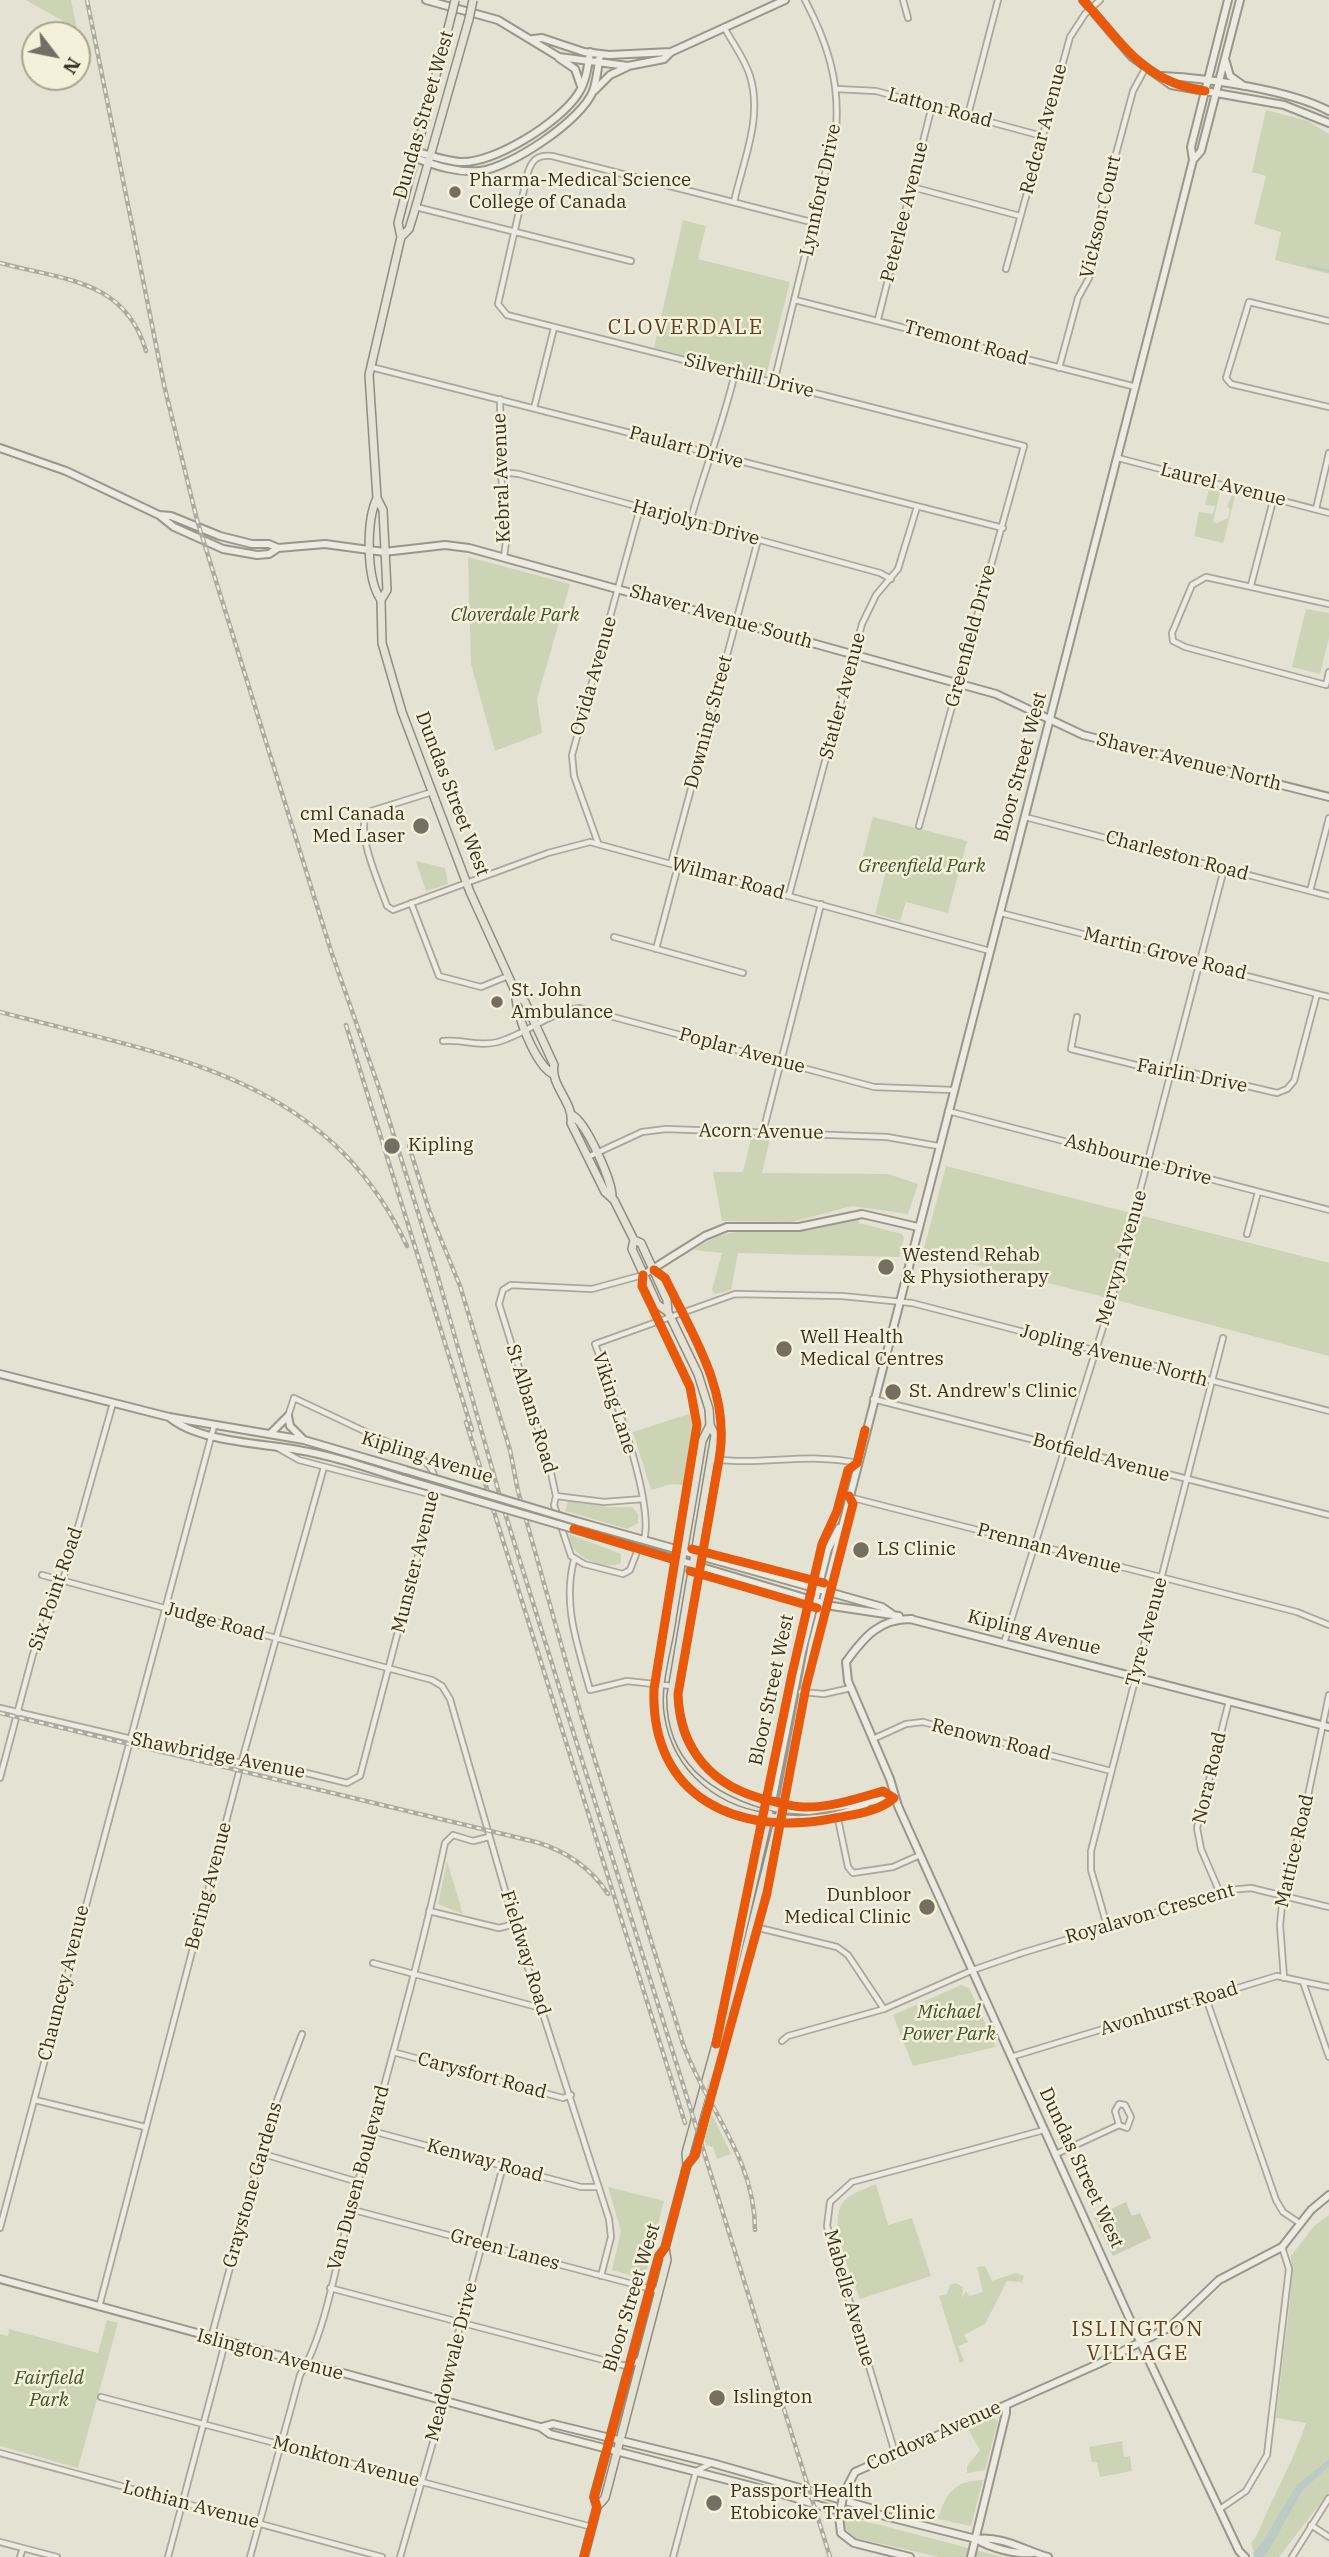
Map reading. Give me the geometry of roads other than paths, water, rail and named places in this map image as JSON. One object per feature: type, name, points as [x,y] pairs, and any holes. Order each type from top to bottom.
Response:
[{"type":"main road","points":[[428,0],[485,14],[533,39],[538,47],[559,57],[576,70],[581,88]]},
{"type":"main road","name":"Dundas Street West","points":[[455,0],[398,223],[401,237],[370,367],[369,391],[377,498],[383,510],[387,590],[381,600],[382,643],[402,712],[467,885],[516,993],[524,1002],[554,1065],[553,1074],[572,1115],[571,1123],[605,1192],[612,1198],[634,1240],[641,1243],[667,1300],[669,1315],[701,1381],[710,1425],[715,1435],[672,1686],[673,1724],[694,1765],[727,1793],[781,1809],[809,1811],[852,1802],[867,1803]]},
{"type":"main road","name":"Dundas Street West","points":[[401,237],[409,229],[416,207],[473,0]]},
{"type":"main road","points":[[559,57],[598,65],[628,66],[664,59],[671,52],[785,0]]},
{"type":"main road","points":[[1083,0],[1124,48],[1171,85],[1294,108],[1329,123]]},
{"type":"main road","name":"Bloor Street West","points":[[1194,160],[1191,147],[1228,0]]},
{"type":"main road","name":"Bloor Street West","points":[[687,2165],[695,2155],[754,1926],[781,1809],[801,1692],[873,1399],[1194,160],[1201,150],[1240,0]]},
{"type":"main road","points":[[533,39],[542,38],[600,54],[631,56],[661,50],[671,52]]},
{"type":"main road","points":[[429,159],[461,162],[483,160],[507,152],[564,109],[581,88],[590,52]]},
{"type":"main road","points":[[593,92],[600,54]]},
{"type":"main road","points":[[1224,57],[1230,76],[1249,88]]},
{"type":"main road","points":[[417,155],[464,171],[502,165],[569,120],[610,75],[628,66]]},
{"type":"main road","points":[[1162,76],[1249,88],[1314,104],[1329,111]]},
{"type":"main road","points":[[1259,100],[1262,91]]},
{"type":"main road","points":[[0,448],[35,458],[159,515],[174,527],[223,549],[257,555],[269,554],[278,548],[270,544],[252,544],[220,537],[171,516],[159,515]]},
{"type":"main road","name":"Dundas Street West","points":[[377,498],[370,512],[370,552],[374,590],[381,600]]},
{"type":"main road","name":"Shaver Avenue South","points":[[278,548],[326,544],[384,552],[445,545],[504,557],[957,683],[1011,699],[1051,719]]},
{"type":"main road","name":"Shaver Avenue North","points":[[1051,719],[1083,735],[1329,797]]},
{"type":"main road","name":"Dundas Street West","points":[[516,993],[514,1006],[545,1070],[553,1074]]},
{"type":"main road","name":"Dundas Street West","points":[[572,1115],[580,1118],[613,1187],[612,1198]]},
{"type":"main road","points":[[643,1275],[705,1236],[727,1227],[799,1227],[868,1214],[918,1227]]},
{"type":"main road","name":"Dundas Street West","points":[[634,1240],[632,1249],[643,1275],[657,1304],[669,1315]]},
{"type":"main road","name":"Kipling Avenue","points":[[0,1374],[169,1417],[181,1416],[214,1426],[304,1440],[575,1525],[638,1549],[823,1604],[912,1619],[1326,1726]]},
{"type":"main road","points":[[269,1435],[280,1428],[288,1416]]},
{"type":"main road","points":[[288,1416],[293,1430],[304,1440]]},
{"type":"main road","name":"Kipling Avenue","points":[[169,1417],[180,1426],[212,1435],[338,1460],[818,1589],[882,1607],[893,1615]]},
{"type":"main road","name":"Dundas Street West","points":[[710,1425],[702,1441],[661,1685],[659,1707],[665,1736],[687,1775],[719,1802],[750,1815],[807,1820],[894,1798]]},
{"type":"main road","name":"Bloor Street West","points":[[597,2507],[594,2497],[609,2439],[687,2165],[686,2154],[714,2051],[771,1807],[795,1681],[828,1549],[842,1523]]},
{"type":"main road","points":[[851,1688],[845,1668],[851,1656],[883,1622],[912,1619]]},
{"type":"main road","name":"Dundas Street West","points":[[851,1688],[894,1798],[1010,2057],[1140,2343],[1241,2555]]},
{"type":"main road","points":[[1282,2247],[1317,2204],[1329,2194]]},
{"type":"main road","name":"Cordova Avenue","points":[[910,2557],[848,2540],[840,2530],[839,2516],[844,2493],[855,2472],[1140,2343],[1177,2323],[1222,2278],[1282,2247]]},
{"type":"main road","name":"Bloor Street West","points":[[584,2557],[597,2507],[605,2498],[642,2359],[667,2260],[665,2248]]},
{"type":"main road","name":"Islington Avenue","points":[[0,2279],[441,2402],[542,2427],[550,2434],[617,2452],[868,2516],[877,2514]]},
{"type":"main road","points":[[971,2557],[1006,2404]]},
{"type":"main road","name":"Islington Avenue","points":[[542,2427],[553,2424],[712,2463],[870,2508],[877,2514],[976,2539],[985,2537],[1027,2548],[1033,2553],[1048,2557]]},
{"type":"main road","points":[[662,2464],[665,2452]]},
{"type":"street","name":"Lynnford Drive","points":[[774,382],[836,129],[836,89],[828,50],[805,0]]},
{"type":"street","points":[[903,0],[908,18]]},
{"type":"street","points":[[968,115],[998,0]]},
{"type":"street","name":"Redcar Avenue","points":[[1006,269],[1070,37],[1100,0]]},
{"type":"street","points":[[724,27],[747,68],[754,102],[752,130],[734,202]]},
{"type":"street","name":"Vickson Court","points":[[1059,368],[1077,302],[1089,278],[1101,209],[1133,91],[1146,67]]},
{"type":"street","name":"Latton Road","points":[[836,89],[872,90],[1042,135]]},
{"type":"street","name":"Peterlee Avenue","points":[[878,319],[932,106]]},
{"type":"street","name":"Silverhill Drive","points":[[815,223],[543,155],[535,159],[530,167],[498,293],[499,306],[507,314],[554,327],[1024,446]]},
{"type":"street","points":[[912,187],[1020,216]]},
{"type":"street","points":[[416,207],[631,261]]},
{"type":"street","name":"Tremont Road","points":[[795,300],[878,319],[1136,387]]},
{"type":"street","points":[[1329,321],[1250,302],[1226,378],[1231,384],[1329,407]]},
{"type":"street","points":[[534,408],[554,327]]},
{"type":"street","name":"Paulart Drive","points":[[370,367],[1003,528]]},
{"type":"street","points":[[690,522],[735,373]]},
{"type":"street","name":"Kebral Avenue","points":[[500,399],[500,472],[506,542],[504,557]]},
{"type":"street","name":"Greenfield Drive","points":[[919,826],[1024,446]]},
{"type":"street","points":[[1316,509],[1329,453]]},
{"type":"street","name":"Laurel Avenue","points":[[1118,458],[1329,513]]},
{"type":"street","name":"Harjolyn Drive","points":[[500,472],[519,474],[880,573],[891,579]]},
{"type":"street","points":[[1251,585],[1274,498]]},
{"type":"street","name":"Statler Avenue","points":[[789,895],[866,611],[900,565],[917,507]]},
{"type":"street","name":"Ovida Avenue","points":[[598,843],[574,776],[572,755],[640,508]]},
{"type":"street","name":"Downing Street","points":[[671,863],[758,540]]},
{"type":"street","points":[[1329,604],[1211,578],[1196,582],[1179,612],[1173,640],[1326,685],[1329,672]]},
{"type":"street","points":[[432,792],[368,811],[363,821],[365,843],[387,906],[393,910],[411,903],[439,976],[481,987],[508,976]]},
{"type":"street","name":"Charleston Road","points":[[1025,817],[1329,896]]},
{"type":"street","points":[[1310,891],[1329,818]]},
{"type":"street","name":"Wilmar Road","points":[[411,903],[467,885],[548,853],[585,842],[598,843],[991,951]]},
{"type":"street","points":[[656,949],[678,866]]},
{"type":"street","name":"Mervyn Avenue","points":[[1004,1643],[1096,1351],[1224,869]]},
{"type":"street","points":[[763,1132],[821,904]]},
{"type":"street","name":"Martin Grove Road","points":[[1001,913],[1329,997]]},
{"type":"street","points":[[614,937],[743,972]]},
{"type":"street","name":"Fairlin Drive","points":[[1077,1017],[1071,1049],[1171,1072],[1184,1071],[1263,1091],[1282,1091],[1291,1086],[1295,1076],[1317,994]]},
{"type":"street","name":"Poplar Avenue","points":[[443,1041],[491,1044],[565,1011],[580,1008],[874,1087],[953,1090]]},
{"type":"street","name":"Ashbourne Drive","points":[[947,1111],[1329,1210]]},
{"type":"street","name":"Acorn Avenue","points":[[588,1157],[650,1130],[887,1137],[938,1146]]},
{"type":"street","points":[[1247,1234],[1258,1192]]},
{"type":"street","name":"St Albans Road","points":[[574,1560],[560,1528],[554,1505],[556,1496],[499,1304],[500,1295],[506,1287],[534,1285],[592,1289],[643,1275]]},
{"type":"street","name":"Jopling Avenue North","points":[[669,1315],[735,1294],[842,1296],[899,1302],[1329,1411]]},
{"type":"street","name":"Viking Lane","points":[[644,1541],[648,1519],[618,1409],[595,1343],[669,1315]]},
{"type":"street","name":"Tyre Avenue","points":[[1107,1926],[1089,1861],[1223,1338]]},
{"type":"street","name":"Munster Avenue","points":[[288,1416],[295,1398],[417,1456],[434,1472],[433,1495],[389,1668],[360,1776],[355,1781]]},
{"type":"street","name":"Botfield Avenue","points":[[873,1399],[1329,1515]]},
{"type":"street","name":"Six Point Road","points":[[0,1777],[41,1628],[63,1580],[113,1402]]},
{"type":"street","name":"Chauncey Avenue","points":[[0,2228],[214,1426]]},
{"type":"street","name":"Kipling Avenue","points":[[276,1447],[286,1455],[324,1467],[433,1495]]},
{"type":"street","points":[[713,1459],[737,1461],[823,1458],[857,1463]]},
{"type":"street","name":"Bering Avenue","points":[[99,2307],[243,1761],[324,1467]]},
{"type":"street","points":[[556,1496],[604,1502],[643,1499]]},
{"type":"street","name":"Prennan Avenue","points":[[849,1496],[1297,1612],[1329,1626]]},
{"type":"street","points":[[638,1549],[630,1570],[623,1574],[574,1560],[569,1591],[570,1612],[590,1690],[619,1682],[672,1686]]},
{"type":"street","name":"Judge Road","points":[[42,1575],[389,1668]]},
{"type":"street","name":"Fieldway Road","points":[[389,1668],[432,1680],[445,1689],[611,2231],[601,2276]]},
{"type":"street","points":[[801,1692],[824,1694],[851,1688]]},
{"type":"street","name":"Mattice Road","points":[[1284,1978],[1280,1926],[1283,1895],[1326,1726],[1329,1695]]},
{"type":"street","name":"Nora Road","points":[[1220,1892],[1201,1849],[1198,1828],[1229,1701]]},
{"type":"street","name":"Shawbridge Avenue","points":[[0,1708],[225,1761],[243,1761],[347,1783],[355,1781]]},
{"type":"street","name":"Renown Road","points":[[873,1739],[906,1724],[923,1722],[1111,1771]]},
{"type":"street","points":[[837,1814],[848,1867],[853,1873],[892,1867],[920,1855]]},
{"type":"street","name":"Van Dusen Boulevard","points":[[250,2557],[300,2375],[306,2365],[330,2288],[414,1975],[447,1839],[456,1835],[473,1841],[489,1837]]},
{"type":"street","name":"Royalavon Crescent","points":[[782,2041],[788,2036],[884,2009],[973,1970],[1220,1892],[1244,1887],[1329,1907]]},
{"type":"street","points":[[429,1910],[499,1928],[515,1924]]},
{"type":"street","points":[[743,1923],[837,1947],[848,1955],[884,2009]]},
{"type":"street","points":[[373,1963],[541,2008]]},
{"type":"street","name":"Avonhurst Road","points":[[1010,2057],[1277,1976],[1329,1987]]},
{"type":"street","points":[[1303,1982],[1329,2057]]},
{"type":"street","points":[[1206,1998],[1276,2200],[1283,2212],[1301,2224]]},
{"type":"street","name":"Graystone Gardens","points":[[211,2339],[260,2152],[302,2034]]},
{"type":"street","name":"Carysfort Road","points":[[393,2052],[564,2098],[571,2095]]},
{"type":"street","points":[[35,2100],[145,2127]]},
{"type":"street","points":[[1056,2154],[1119,2125],[1126,2128],[1132,2122],[1125,2105],[1121,2104],[1115,2108],[1119,2125]]},
{"type":"street","name":"Mabelle Avenue","points":[[895,2453],[834,2257],[826,2220],[829,2204],[838,2192],[852,2182],[1044,2130]]},
{"type":"street","name":"Kenway Road","points":[[372,2131],[586,2188],[598,2187]]},
{"type":"street","points":[[260,2152],[358,2182]]},
{"type":"street","name":"Meadowvale Drive","points":[[400,2557],[442,2411],[441,2402],[503,2166]]},
{"type":"street","name":"Green Lanes","points":[[351,2209],[659,2291]]},
{"type":"street","points":[[1220,2509],[1246,2491],[1262,2468],[1270,2445],[1286,2298],[1288,2260],[1282,2247]]},
{"type":"street","points":[[330,2288],[629,2366],[642,2359]]},
{"type":"street","points":[[168,2557],[225,2343]]},
{"type":"street","name":"Monkton Avenue","points":[[101,2397],[592,2527]]},
{"type":"street","name":"Lothian Avenue","points":[[0,2453],[383,2557]]},
{"type":"street","points":[[673,2557],[696,2471],[712,2463]]},
{"type":"street","points":[[1292,2557],[1329,2498]]},
{"type":"street","points":[[1311,2525],[1329,2537]]},
{"type":"street","points":[[0,2542],[57,2557]]},
{"type":"street","points":[[20,2557],[23,2548]]},
{"type":"waterway","points":[[1308,266],[1329,271]]},
{"type":"railway","points":[[87,0],[164,385],[197,520],[331,951],[380,1091],[436,1270],[501,1500],[830,2557]]},
{"type":"railway","points":[[0,263],[68,279],[107,296],[123,309],[136,327],[146,351]]},
{"type":"railway","points":[[0,1012],[180,1060],[235,1081],[286,1108],[332,1143],[373,1188],[407,1246]]},
{"type":"railway","points":[[346,1025],[472,1430]]},
{"type":"railway","points":[[409,1146],[429,1210],[460,1286],[510,1450],[518,1491],[581,1715],[683,2044],[728,2134],[747,2179],[755,2230]]},
{"type":"railway","points":[[466,1422],[685,2123]]},
{"type":"railway","points":[[0,1713],[536,1842],[558,1850],[577,1862],[594,1876],[608,1894]]},
{"type":"place","name":"Pharma-Medical Science College of Canada","points":[[455,192]]},
{"type":"place","name":"cml Canada Med Laser","points":[[421,826]]},
{"type":"place","name":"St. John Ambulance","points":[[497,1002]]},
{"type":"place","name":"Kipling","points":[[392,1146]]},
{"type":"place","name":"Westend Rehab & Physiotherapy","points":[[886,1267]]},
{"type":"place","name":"Well Health Medical Centres","points":[[784,1349]]},
{"type":"place","name":"St. Andrew's Clinic","points":[[893,1392]]},
{"type":"place","name":"LS Clinic","points":[[861,1550]]},
{"type":"place","name":"Dunbloor Medical Clinic","points":[[927,1907]]},
{"type":"place","name":"Islington","points":[[717,2398]]},
{"type":"place","name":"Passport Health Etobicoke Travel Clinic","points":[[714,2503]]},
{"type":"district","name":"CLOVERDALE","points":[[686,328]]},
{"type":"district","name":"ISLINGTON VILLAGE","points":[[1138,2342]]},
{"type":"park label","name":"Cloverdale Park","points":[[515,616]]},
{"type":"park label","name":"Greenfield Park","points":[[922,867]]},
{"type":"park label","name":"Michael Power Park","points":[[949,2024]]},
{"type":"park label","name":"Fairfield Park","points":[[49,2390]]}]
